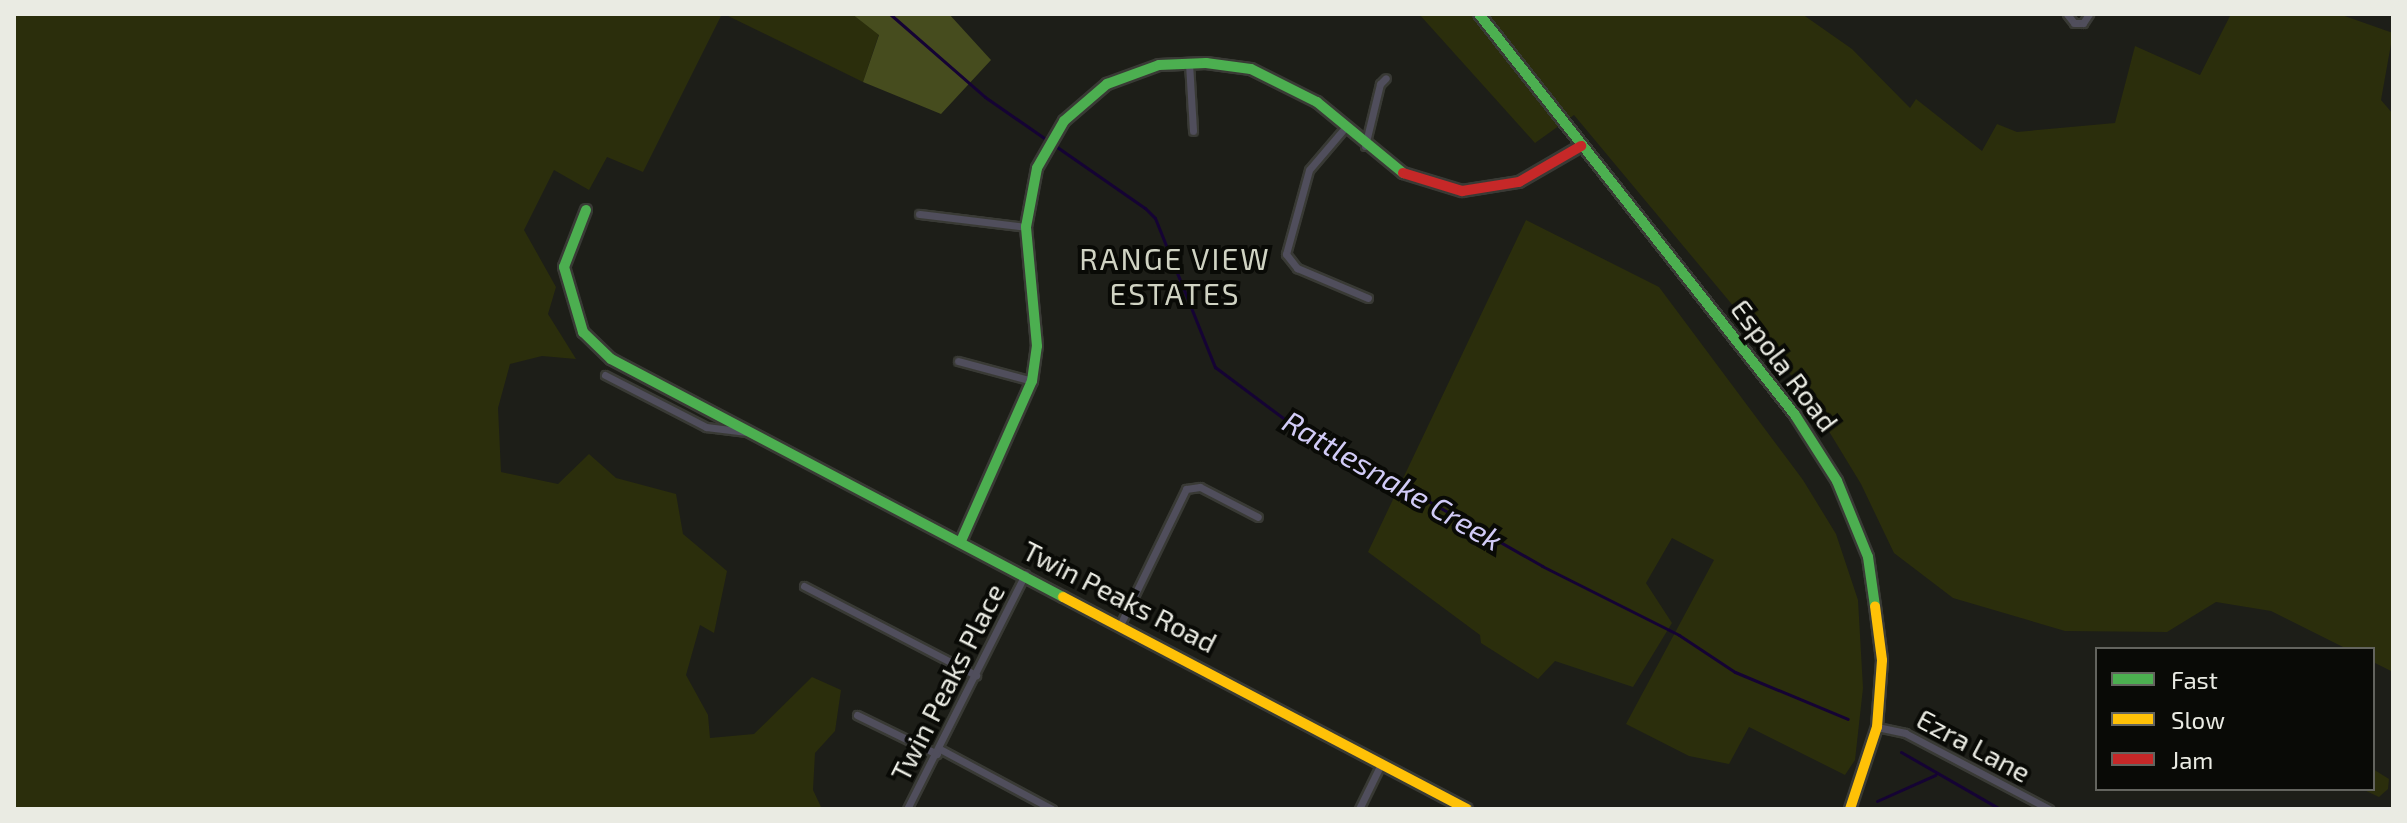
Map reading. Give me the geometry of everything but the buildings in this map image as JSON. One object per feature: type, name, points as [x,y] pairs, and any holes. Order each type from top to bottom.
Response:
[{"type":"street","name":"Espola Road","points":[[1479,14],[1795,415],[1834,473],[1863,542],[1875,593],[1882,669],[1877,727],[1850,809]]},
{"type":"street","points":[[2067,14],[2074,23],[2083,23],[2089,14]]},
{"type":"street","points":[[961,541],[1032,381],[1037,346],[1026,227],[1037,168],[1053,136],[1078,106],[1128,74],[1189,63],[1225,64],[1262,73],[1317,102],[1364,148],[1427,184],[1475,191],[1529,178],[1581,146]]},
{"type":"street","points":[[1189,63],[1193,131]]},
{"type":"street","points":[[1364,148],[1380,84],[1386,78]]},
{"type":"street","points":[[1343,130],[1309,170],[1286,254],[1297,268],[1368,298]]},
{"type":"street","name":"Twin Peaks Road","points":[[586,210],[564,267],[590,341],[628,370],[1121,623],[1467,809]]},
{"type":"street","points":[[919,214],[1026,227]]},
{"type":"street","points":[[958,361],[1032,381]]},
{"type":"street","name":"Twin Peaks Road","points":[[605,375],[706,427],[747,432]]},
{"type":"street","points":[[1121,623],[1186,489],[1200,487],[1258,517]]},
{"type":"street","name":"Twin Peaks Place","points":[[907,809],[1025,574]]},
{"type":"street","points":[[804,586],[976,675]]},
{"type":"street","points":[[857,715],[1052,809]]},
{"type":"street","name":"Ezra Lane","points":[[1877,727],[1905,733],[2049,809]]},
{"type":"street","points":[[1359,809],[1381,764]]},
{"type":"green space","points":[[14,14],[722,14],[643,172],[607,157],[589,190],[554,170],[524,230],[556,287],[548,314],[576,359],[542,356],[510,364],[498,408],[501,472],[558,484],[589,454],[616,478],[676,494],[683,534],[727,571],[714,633],[700,625],[686,675],[708,715],[710,738],[754,734],[812,677],[841,690],[835,731],[815,753],[813,790],[822,809],[14,809]]},
{"type":"green space","points":[[724,14],[852,14],[879,34],[863,82]]},
{"type":"green space","points":[[852,14],[949,14],[991,60],[941,114],[863,82],[879,35]]},
{"type":"green space","points":[[1419,14],[1802,14],[1852,49],[1910,108],[1916,99],[1982,151],[1997,124],[2017,132],[2115,123],[2135,46],[2200,75],[2231,14],[2339,14],[2393,33],[2381,100],[2393,114],[2393,672],[2375,663],[2375,647],[2343,647],[2271,611],[2216,602],[2167,632],[2065,631],[1953,598],[1894,553],[1861,484],[1805,392],[1574,115],[1535,143]]},
{"type":"green space","points":[[1526,220],[1659,287],[1803,480],[1836,534],[1858,600],[1863,688],[1855,760],[1845,775],[1749,727],[1729,764],[1689,756],[1626,724],[1714,560],[1672,538],[1646,583],[1672,623],[1633,687],[1555,661],[1538,679],[1481,643],[1480,635],[1368,552]]},
{"type":"green space","points":[[2375,770],[2389,779],[2388,789],[2379,797],[2366,791],[2375,791]]},
{"type":"waterway","name":"Rattlesnake Creek","points":[[890,14],[985,97],[1155,218],[1215,367],[1298,429],[1345,460],[1360,462],[1542,566],[1679,635],[1735,672],[1848,719]]},
{"type":"waterway","name":"Rattlesnake Creek","points":[[1901,752],[2000,809]]},
{"type":"waterway","points":[[1877,801],[1935,775]]},
{"type":"traffic: fast","points":[[1479,14],[1795,415],[1837,481],[1868,557],[1875,606]]},
{"type":"traffic: fast","points":[[961,541],[1032,381],[1037,346],[1026,227],[1037,168],[1064,121],[1107,84],[1159,65],[1206,63],[1251,69],[1317,102],[1403,173]]},
{"type":"traffic: fast","points":[[586,210],[564,267],[583,332],[611,359],[1063,597]]},
{"type":"traffic: slow","points":[[1063,597],[1467,809]]},
{"type":"traffic: slow","points":[[1850,809],[1877,727],[1882,660],[1875,606]]},
{"type":"traffic: jam","points":[[1403,173],[1462,191],[1519,182],[1581,146]]},
{"type":"district","name":"RANGE VIEW ESTATES","points":[[1175,275]]}]
